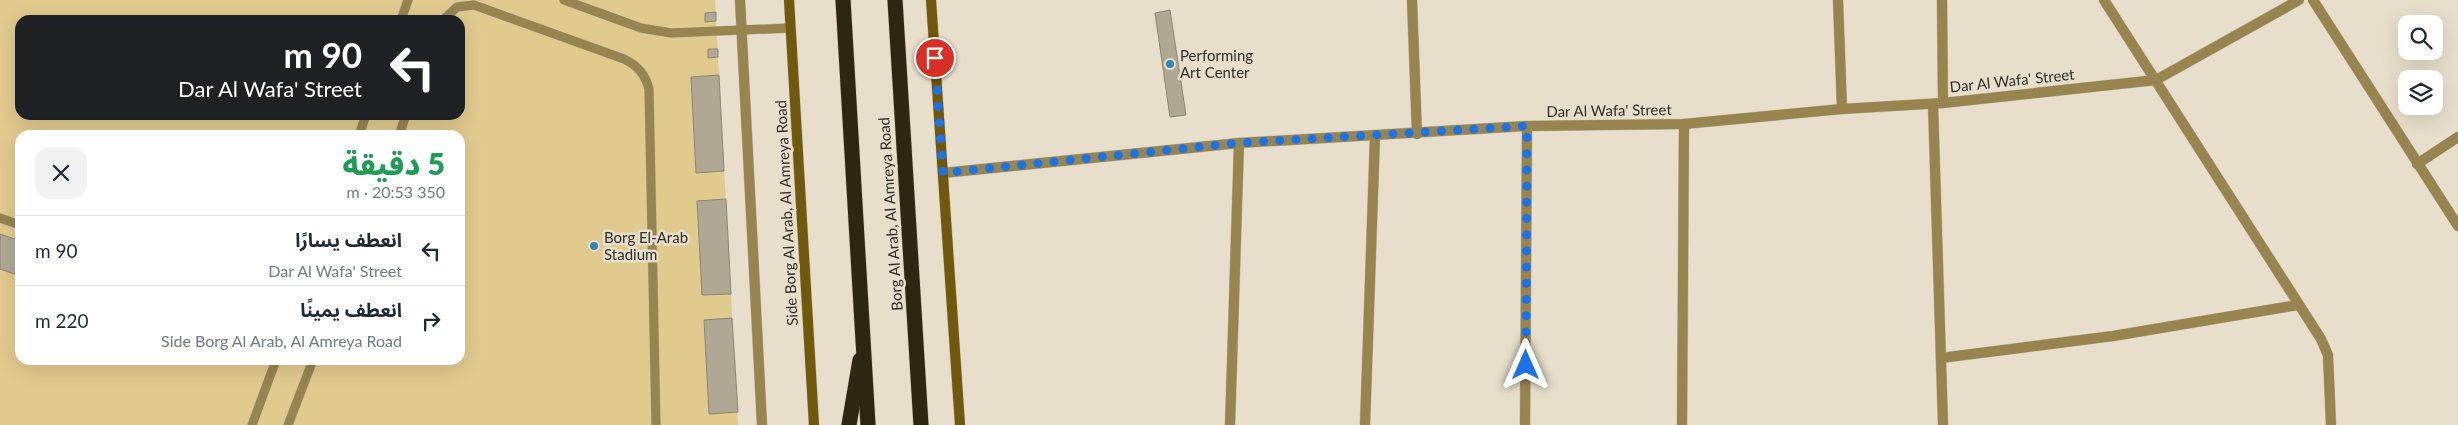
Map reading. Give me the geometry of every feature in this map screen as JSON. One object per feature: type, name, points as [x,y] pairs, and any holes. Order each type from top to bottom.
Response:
[{"type":"highway","points":[[843,0],[868,425]]},
{"type":"highway","name":"Borg Al Arab, Al Amreya Road","points":[[894,0],[921,425]]},
{"type":"highway","points":[[849,425],[864,341]]},
{"type":"street","points":[[740,0],[762,425]]},
{"type":"street","name":"Side Borg Al Arab, Al Amreya Road","points":[[789,0],[814,425]]},
{"type":"street","points":[[931,0],[960,425]]},
{"type":"street","points":[[1412,0],[1417,134]]},
{"type":"street","points":[[1838,0],[1842,108]]},
{"type":"street","points":[[1942,0],[1938,103],[1943,425]]},
{"type":"street","points":[[2104,0],[2321,339],[2328,354],[2331,425]]},
{"type":"street","points":[[2156,80],[2299,0]]},
{"type":"street","points":[[2313,0],[2458,226]]},
{"type":"street","name":"Dar Al Wafa' Street","points":[[943,173],[1239,143],[1417,134],[1527,126],[1684,124],[1842,108],[1938,103],[2156,80]]},
{"type":"street","points":[[1682,425],[1684,124]]},
{"type":"street","points":[[1525,425],[1527,126]]},
{"type":"street","points":[[1365,425],[1375,136]]},
{"type":"street","points":[[2417,164],[2458,136]]},
{"type":"street","points":[[1230,425],[1239,143]]},
{"type":"street","points":[[1941,358],[2105,337],[2298,305]]},
{"type":"lane","points":[[403,15],[408,0]]},
{"type":"lane","points":[[564,0],[626,23],[656,31],[685,34],[790,28]]},
{"type":"lane","points":[[448,15],[457,7],[474,5],[624,59],[637,67],[646,80],[649,89],[656,425]]},
{"type":"lane","points":[[0,218],[15,223]]},
{"type":"lane","points":[[252,425],[274,365]]},
{"type":"lane","points":[[288,425],[311,365]]},
{"type":"shaded area","name":"Borg El-Arab Stadium","points":[[0,0],[715,0],[738,425],[0,425]]},
{"type":"building","name":"Performing Art Center","points":[[1170,10],[1186,115],[1170,117],[1155,13]]},
{"type":"building","points":[[716,12],[716,21],[705,22],[705,13]]},
{"type":"building","points":[[708,49],[718,49],[718,57],[708,58]]},
{"type":"building","points":[[719,75],[724,171],[696,173],[691,77]]},
{"type":"building","points":[[726,199],[731,294],[702,295],[697,201]]},
{"type":"building","points":[[0,234],[15,239],[15,274],[0,269]]},
{"type":"building","points":[[732,318],[738,412],[709,414],[704,320]]},
{"type":"place","name":"Performing Art Center","points":[[1170,64]]},
{"type":"place","name":"Borg El-Arab Stadium","points":[[594,246]]},
{"type":"route","points":[[935,58],[943,173],[1239,143],[1527,126],[1526,365]]}]
